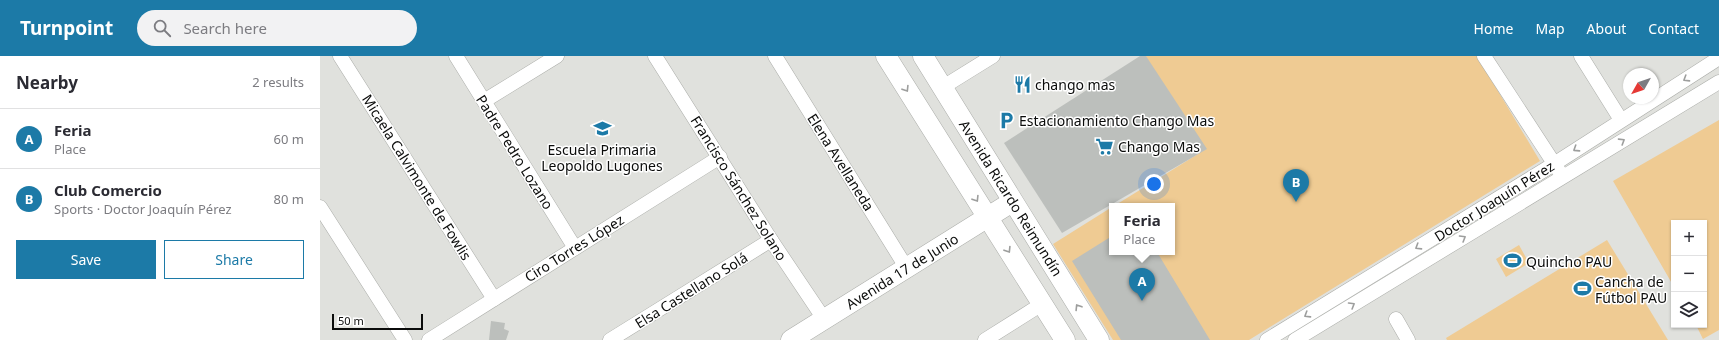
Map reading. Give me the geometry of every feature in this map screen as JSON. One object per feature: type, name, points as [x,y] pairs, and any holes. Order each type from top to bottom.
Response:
[{"type":"street","name":"Micaela Calvimonte de Fowlis","points":[[340,56],[494,299]]},
{"type":"street","name":"Padre Pedro Lozano","points":[[456,56],[575,248]]},
{"type":"street","points":[[484,101],[557,56]]},
{"type":"street","name":"Francisco Sánchez Solano","points":[[655,56],[771,240],[824,319]]},
{"type":"street","name":"Elena Avellaneda","points":[[775,56],[906,267]]},
{"type":"street","points":[[886,56],[1065,340]]},
{"type":"street","name":"Avenida Ricardo Reimundín","points":[[924,56],[1012,202],[1098,340]]},
{"type":"street","points":[[943,87],[993,56]]},
{"type":"street","points":[[1484,56],[1564,178]]},
{"type":"street","points":[[1581,56],[1621,120]]},
{"type":"street","name":"Doctor Joaquín Pérez","points":[[1267,340],[1554,164],[1719,58]]},
{"type":"street","name":"Doctor Joaquín Pérez","points":[[1295,340],[1564,178],[1719,82]]},
{"type":"street","name":"Ciro Torres López","points":[[429,340],[720,157]]},
{"type":"street","name":"Avenida 17 de Junio","points":[[791,340],[1012,202]]},
{"type":"street","points":[[320,207],[405,340]]},
{"type":"street","name":"Elsa Castellano Solá","points":[[610,340],[771,240]]},
{"type":"street","points":[[985,340],[1042,304]]},
{"type":"street","points":[[1396,319],[1408,340]]},
{"type":"shaded area","points":[[1145,56],[1477,56],[1540,161],[1249,340],[1113,340],[1053,244],[1109,209],[1109,255],[1175,255],[1175,203],[1119,203],[1206,149]]},
{"type":"shaded area","points":[[1719,120],[1719,330],[1703,339],[1698,328],[1707,328],[1707,220],[1671,220],[1671,282],[1613,181]]},
{"type":"shaded area","name":"Cancha de Fútbol PAU","points":[[1607,240],[1668,340],[1447,340],[1446,338]]},
{"type":"shaded area","name":"Quincho PAU","points":[[1519,245],[1529,263],[1506,277],[1496,259]]},
{"type":"building","name":"Chango Mas","points":[[1140,56],[1146,56],[1207,149],[1114,203],[1109,203],[1109,206],[1062,233],[1004,143]]},
{"type":"building","points":[[1109,238],[1109,255],[1159,255],[1210,340],[1121,340],[1072,261]]},
{"type":"building","points":[[491,321],[505,323],[504,329],[509,331],[506,340],[489,340]]},
{"type":"place","name":"chango mas","points":[[1022,84]]},
{"type":"place","name":"Estacionamiento Chango Mas","points":[[1006,120]]},
{"type":"place","name":"Escuela Primaria Leopoldo Lugones","points":[[602,129]]},
{"type":"place","name":"Chango Mas","points":[[1105,146]]},
{"type":"place","name":"Club Comercio","points":[[1296,202]]},
{"type":"place","name":"Quincho PAU","points":[[1513,261]]},
{"type":"place","name":"Cancha de Fútbol PAU","points":[[1582,289]]},
{"type":"place","name":"Feria","points":[[1142,301]]}]
